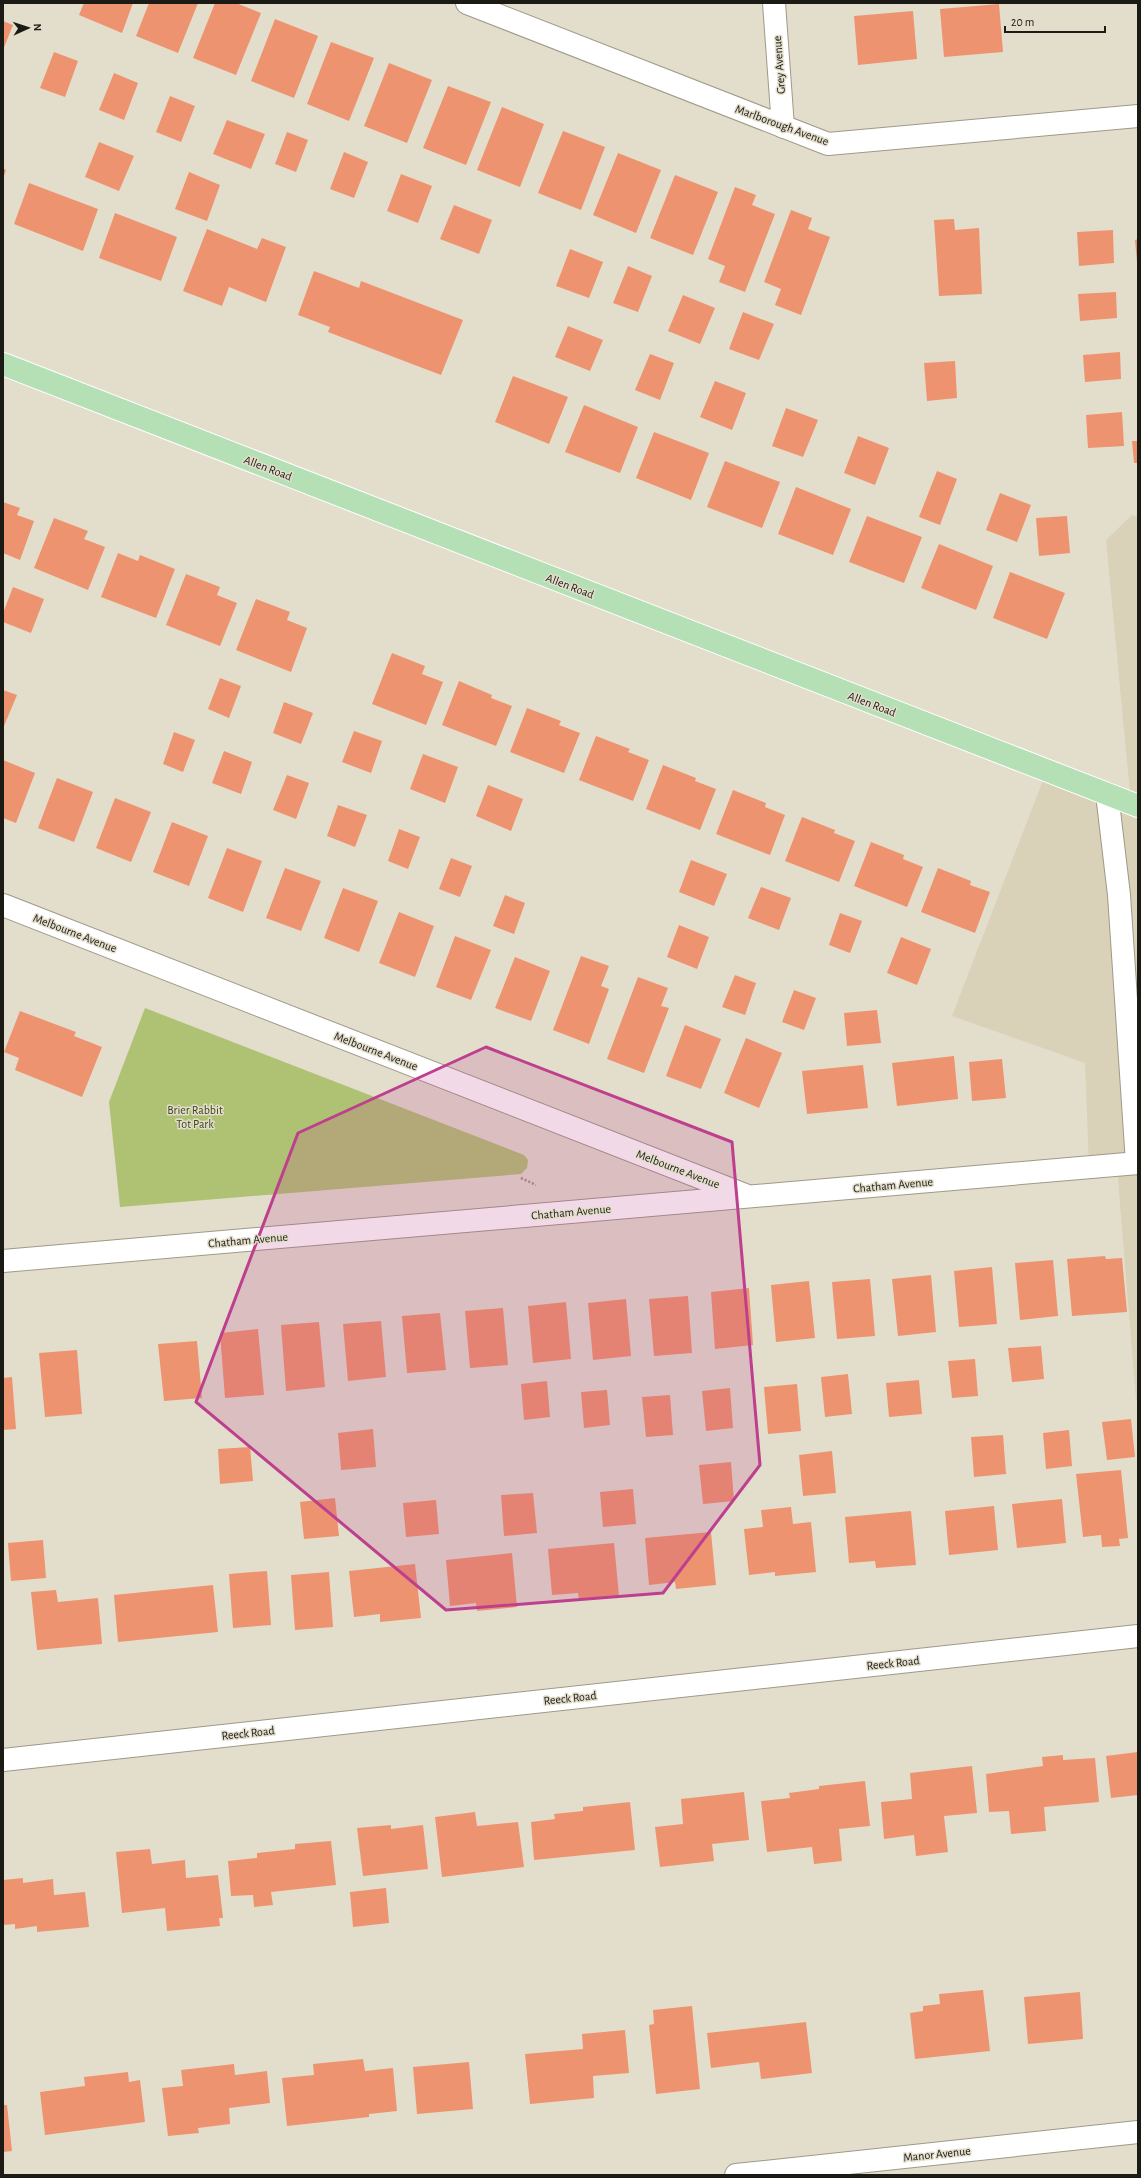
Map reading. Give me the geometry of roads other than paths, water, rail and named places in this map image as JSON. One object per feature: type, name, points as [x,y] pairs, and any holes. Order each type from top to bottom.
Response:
[{"type":"main road","name":"Allen Road","points":[[3,364],[1138,806]]},
{"type":"street","name":"Marlborough Avenue","points":[[467,3],[828,144],[1138,116]]},
{"type":"street","name":"Grey Avenue","points":[[774,3],[783,126]]},
{"type":"street","points":[[1108,794],[1119,895],[1138,1163]]},
{"type":"street","name":"Melbourne Avenue","points":[[3,905],[750,1197]]},
{"type":"street","name":"Chatham Avenue","points":[[3,1261],[1138,1163]]},
{"type":"street","name":"Reeck Road","points":[[3,1760],[1138,1636]]},
{"type":"street","name":"Manor Avenue","points":[[736,2175],[1138,2132]]},
{"type":"park label","name":"Brier Rabbit Tot Park","points":[[195,1117]]}]
